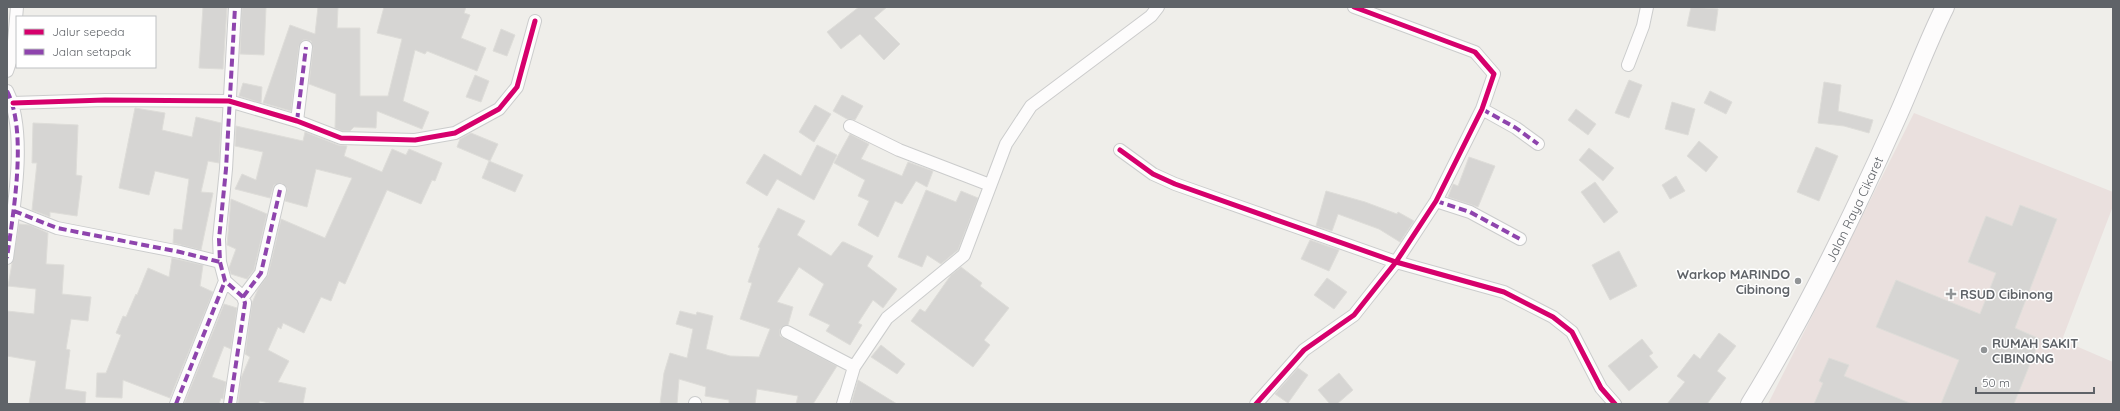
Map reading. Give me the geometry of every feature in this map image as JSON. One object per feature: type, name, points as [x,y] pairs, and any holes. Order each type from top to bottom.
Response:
[{"type":"main road","name":"Jalan Raya Cikaret","points":[[1750,404],[1784,349],[1824,274],[1894,124],[1945,7]]},
{"type":"street","points":[[176,404],[225,282],[220,262],[219,239],[226,169],[235,7]]},
{"type":"street","points":[[843,404],[854,367],[887,318],[964,255],[1006,144],[1031,106],[1151,16],[1158,7]]},
{"type":"street","points":[[1256,404],[1304,350],[1354,314],[1396,262],[1436,202],[1482,109],[1494,74],[1475,52],[1354,7]]},
{"type":"street","points":[[1628,65],[1643,26],[1647,7]]},
{"type":"street","points":[[7,71],[13,53],[16,18]]},
{"type":"street","points":[[13,102],[105,100],[229,101],[296,121],[340,138],[415,140],[455,133],[499,108],[517,87],[535,21]]},
{"type":"street","points":[[296,121],[306,46]]},
{"type":"street","points":[[7,91],[13,102],[18,147],[14,211],[7,258]]},
{"type":"street","points":[[1482,109],[1516,128],[1538,144]]},
{"type":"street","points":[[850,126],[899,150],[990,185]]},
{"type":"street","points":[[1120,150],[1153,174],[1176,184],[1396,262],[1504,292],[1553,317],[1572,332],[1601,388],[1615,404]]},
{"type":"street","points":[[243,297],[261,273],[280,190]]},
{"type":"street","points":[[1436,202],[1470,212],[1520,239]]},
{"type":"street","points":[[14,211],[57,228],[180,252],[220,262]]},
{"type":"street","points":[[225,282],[243,297],[245,303],[230,404]]},
{"type":"street","points":[[786,332],[854,367]]},
{"type":"shaded area","name":"RSUD Cibinong","points":[[1914,113],[2113,192],[2113,206],[2062,340],[2113,362],[2113,404],[1768,404]]},
{"type":"building","points":[[203,7],[227,7],[223,69],[199,68]]},
{"type":"building","points":[[242,7],[266,7],[264,55],[240,54]]},
{"type":"building","points":[[318,7],[338,7],[337,28],[360,28],[360,96],[388,96],[402,39],[377,33],[384,7],[466,7],[464,13],[470,15],[461,38],[486,48],[477,71],[427,51],[425,54],[415,50],[403,101],[429,112],[422,129],[377,111],[376,128],[354,127],[350,131],[342,131],[335,128],[336,94],[309,84],[313,48],[311,41],[303,40],[299,46],[291,111],[263,103],[290,25],[315,34]]},
{"type":"building","points":[[859,7],[887,7],[874,18],[900,44],[884,60],[860,34],[841,49],[827,32]]},
{"type":"building","points":[[1691,7],[1718,9],[1715,31],[1687,26]]},
{"type":"building","points":[[501,29],[515,35],[507,56],[493,51]]},
{"type":"building","points":[[475,75],[489,81],[481,102],[466,97]]},
{"type":"building","points":[[1629,80],[1642,85],[1629,118],[1615,113]]},
{"type":"building","points":[[1824,82],[1841,85],[1838,111],[1873,120],[1869,133],[1844,126],[1818,123]]},
{"type":"building","points":[[243,83],[262,87],[261,103],[239,96]]},
{"type":"building","points":[[1710,91],[1732,102],[1726,114],[1704,103]]},
{"type":"building","points":[[842,95],[863,106],[855,120],[847,119],[833,111]]},
{"type":"building","points":[[1672,102],[1695,109],[1688,135],[1665,129]]},
{"type":"building","points":[[815,105],[831,114],[814,142],[799,132]]},
{"type":"building","points":[[135,108],[165,113],[162,130],[192,137],[196,117],[221,123],[219,163],[208,161],[201,192],[213,193],[201,250],[173,243],[174,229],[182,230],[189,179],[155,171],[149,195],[119,188]]},
{"type":"building","points":[[1576,109],[1596,124],[1588,135],[1568,120]]},
{"type":"building","points":[[33,123],[78,125],[76,175],[82,176],[77,216],[50,212],[50,217],[32,210],[37,163],[32,163]]},
{"type":"building","points":[[236,126],[303,141],[305,132],[338,145],[347,146],[344,156],[382,172],[392,149],[406,155],[409,149],[442,163],[435,181],[432,180],[421,204],[387,190],[345,284],[339,281],[331,301],[321,297],[304,333],[283,323],[281,329],[278,327],[268,350],[289,361],[278,382],[306,388],[303,404],[274,404],[260,401],[258,404],[238,404],[241,378],[250,357],[245,354],[252,303],[258,289],[268,275],[281,219],[325,238],[352,178],[316,169],[307,207],[285,201],[287,188],[282,183],[274,185],[270,198],[235,189],[242,174],[256,180],[263,152],[235,146]]},
{"type":"building","points":[[471,133],[498,144],[490,161],[457,147],[460,139]]},
{"type":"building","points":[[850,134],[869,144],[861,159],[902,176],[908,162],[933,171],[927,187],[916,181],[902,204],[895,201],[878,237],[858,225],[869,201],[858,196],[865,180],[834,163]]},
{"type":"building","points":[[1699,141],[1718,157],[1706,172],[1687,156]]},
{"type":"building","points":[[817,145],[837,155],[814,200],[777,179],[767,196],[746,183],[764,154],[801,176]]},
{"type":"building","points":[[1816,147],[1838,156],[1819,201],[1797,192]]},
{"type":"building","points":[[1589,148],[1614,168],[1603,181],[1579,160]]},
{"type":"building","points":[[1469,157],[1495,166],[1478,207],[1448,197],[1453,184],[1458,186]]},
{"type":"building","points":[[489,161],[523,175],[515,192],[482,178]]},
{"type":"building","points":[[1676,176],[1685,191],[1670,199],[1662,185]]},
{"type":"building","points":[[1595,182],[1618,212],[1604,223],[1581,192]]},
{"type":"building","points":[[926,190],[956,202],[961,191],[978,198],[958,250],[941,264],[927,255],[922,267],[898,257]]},
{"type":"building","points":[[1326,191],[1365,202],[1397,214],[1398,212],[1414,221],[1400,242],[1379,229],[1338,214],[1332,231],[1316,226]]},
{"type":"building","points":[[231,199],[267,214],[254,270],[247,279],[231,274],[229,268],[236,249],[227,245]]},
{"type":"building","name":"RUMAH SAKIT CIBINONG","points":[[2020,205],[2057,219],[2015,328],[2040,339],[2014,404],[1941,404],[1959,360],[1876,327],[1896,280],[1980,314],[1996,273],[1968,262],[1986,216],[2012,226]]},
{"type":"building","points":[[778,208],[805,221],[797,235],[831,256],[842,242],[844,242],[873,256],[867,266],[897,289],[883,308],[873,300],[858,323],[862,325],[850,345],[826,331],[830,325],[809,315],[824,284],[799,267],[777,302],[793,307],[788,325],[780,329],[780,336],[837,366],[813,404],[796,404],[798,396],[757,389],[755,404],[729,404],[729,400],[705,396],[706,387],[679,379],[677,404],[660,404],[664,373],[670,353],[687,358],[693,329],[676,324],[680,311],[696,315],[697,312],[713,316],[706,349],[730,356],[759,357],[770,329],[740,319],[752,283],[748,282],[760,248],[758,247]]},
{"type":"building","points":[[19,224],[30,225],[48,233],[46,264],[64,265],[62,294],[91,297],[88,321],[71,319],[66,349],[70,350],[65,389],[86,392],[85,404],[29,404],[36,361],[7,356],[7,311],[34,314],[36,289],[8,286]]},
{"type":"building","points":[[1310,240],[1339,250],[1329,271],[1301,259]]},
{"type":"building","points":[[1619,251],[1637,286],[1610,300],[1592,265]]},
{"type":"building","points":[[172,258],[203,265],[200,286],[213,292],[170,398],[123,380],[122,398],[96,397],[97,373],[106,373],[121,335],[116,333],[123,316],[126,317],[136,294],[137,295],[148,268],[169,277]]},
{"type":"building","points":[[961,267],[982,283],[980,286],[1009,308],[984,340],[990,345],[973,367],[911,321],[920,309],[925,312],[951,275]]},
{"type":"building","points":[[1327,278],[1347,292],[1334,309],[1314,295]]},
{"type":"building","points":[[224,304],[237,308],[231,349],[224,346],[212,377],[226,382],[223,399],[221,398],[219,404],[184,404]]},
{"type":"building","points":[[1719,333],[1736,346],[1717,371],[1726,378],[1707,404],[1667,404],[1685,382],[1677,376],[1694,354],[1700,359]]},
{"type":"building","points":[[1642,339],[1653,353],[1649,356],[1658,367],[1629,391],[1608,366]]},
{"type":"building","points":[[881,345],[905,364],[897,374],[871,357]]},
{"type":"building","points":[[1829,358],[1849,365],[1844,376],[1912,404],[1814,404],[1823,383],[1819,381]]},
{"type":"building","points":[[1298,368],[1308,375],[1288,403],[1275,394]]},
{"type":"building","points":[[1339,373],[1353,390],[1337,404],[1330,404],[1318,390]]},
{"type":"building","points":[[858,380],[897,404],[851,404]]},
{"type":"marked path","points":[[230,404],[245,303],[243,297],[225,281],[220,262],[219,239],[226,169],[235,7]]},
{"type":"marked path","points":[[297,121],[306,47]]},
{"type":"marked path","points":[[7,91],[13,108],[17,128],[18,150],[15,196],[7,258]]},
{"type":"marked path","points":[[1482,109],[1516,128],[1538,144]]},
{"type":"marked path","points":[[243,297],[261,273],[280,190]]},
{"type":"marked path","points":[[1436,201],[1470,212],[1520,239]]},
{"type":"marked path","points":[[14,211],[57,228],[180,252],[220,262]]},
{"type":"marked path","points":[[176,404],[225,281]]},
{"type":"cycle path","points":[[1256,404],[1304,350],[1354,315],[1396,262],[1436,201],[1482,109],[1494,74],[1475,52],[1354,7]]},
{"type":"cycle path","points":[[13,103],[105,100],[229,101],[297,121],[341,138],[415,140],[455,133],[499,109],[517,87],[535,21]]},
{"type":"cycle path","points":[[1120,150],[1153,174],[1175,184],[1396,262],[1504,292],[1553,317],[1572,332],[1601,388],[1615,404]]},
{"type":"place","name":"Warkop MARINDO Cibinong","points":[[1798,281]]},
{"type":"place","name":"RSUD Cibinong","points":[[1951,294]]},
{"type":"place","name":"RUMAH SAKIT CIBINONG","points":[[1984,350]]}]
